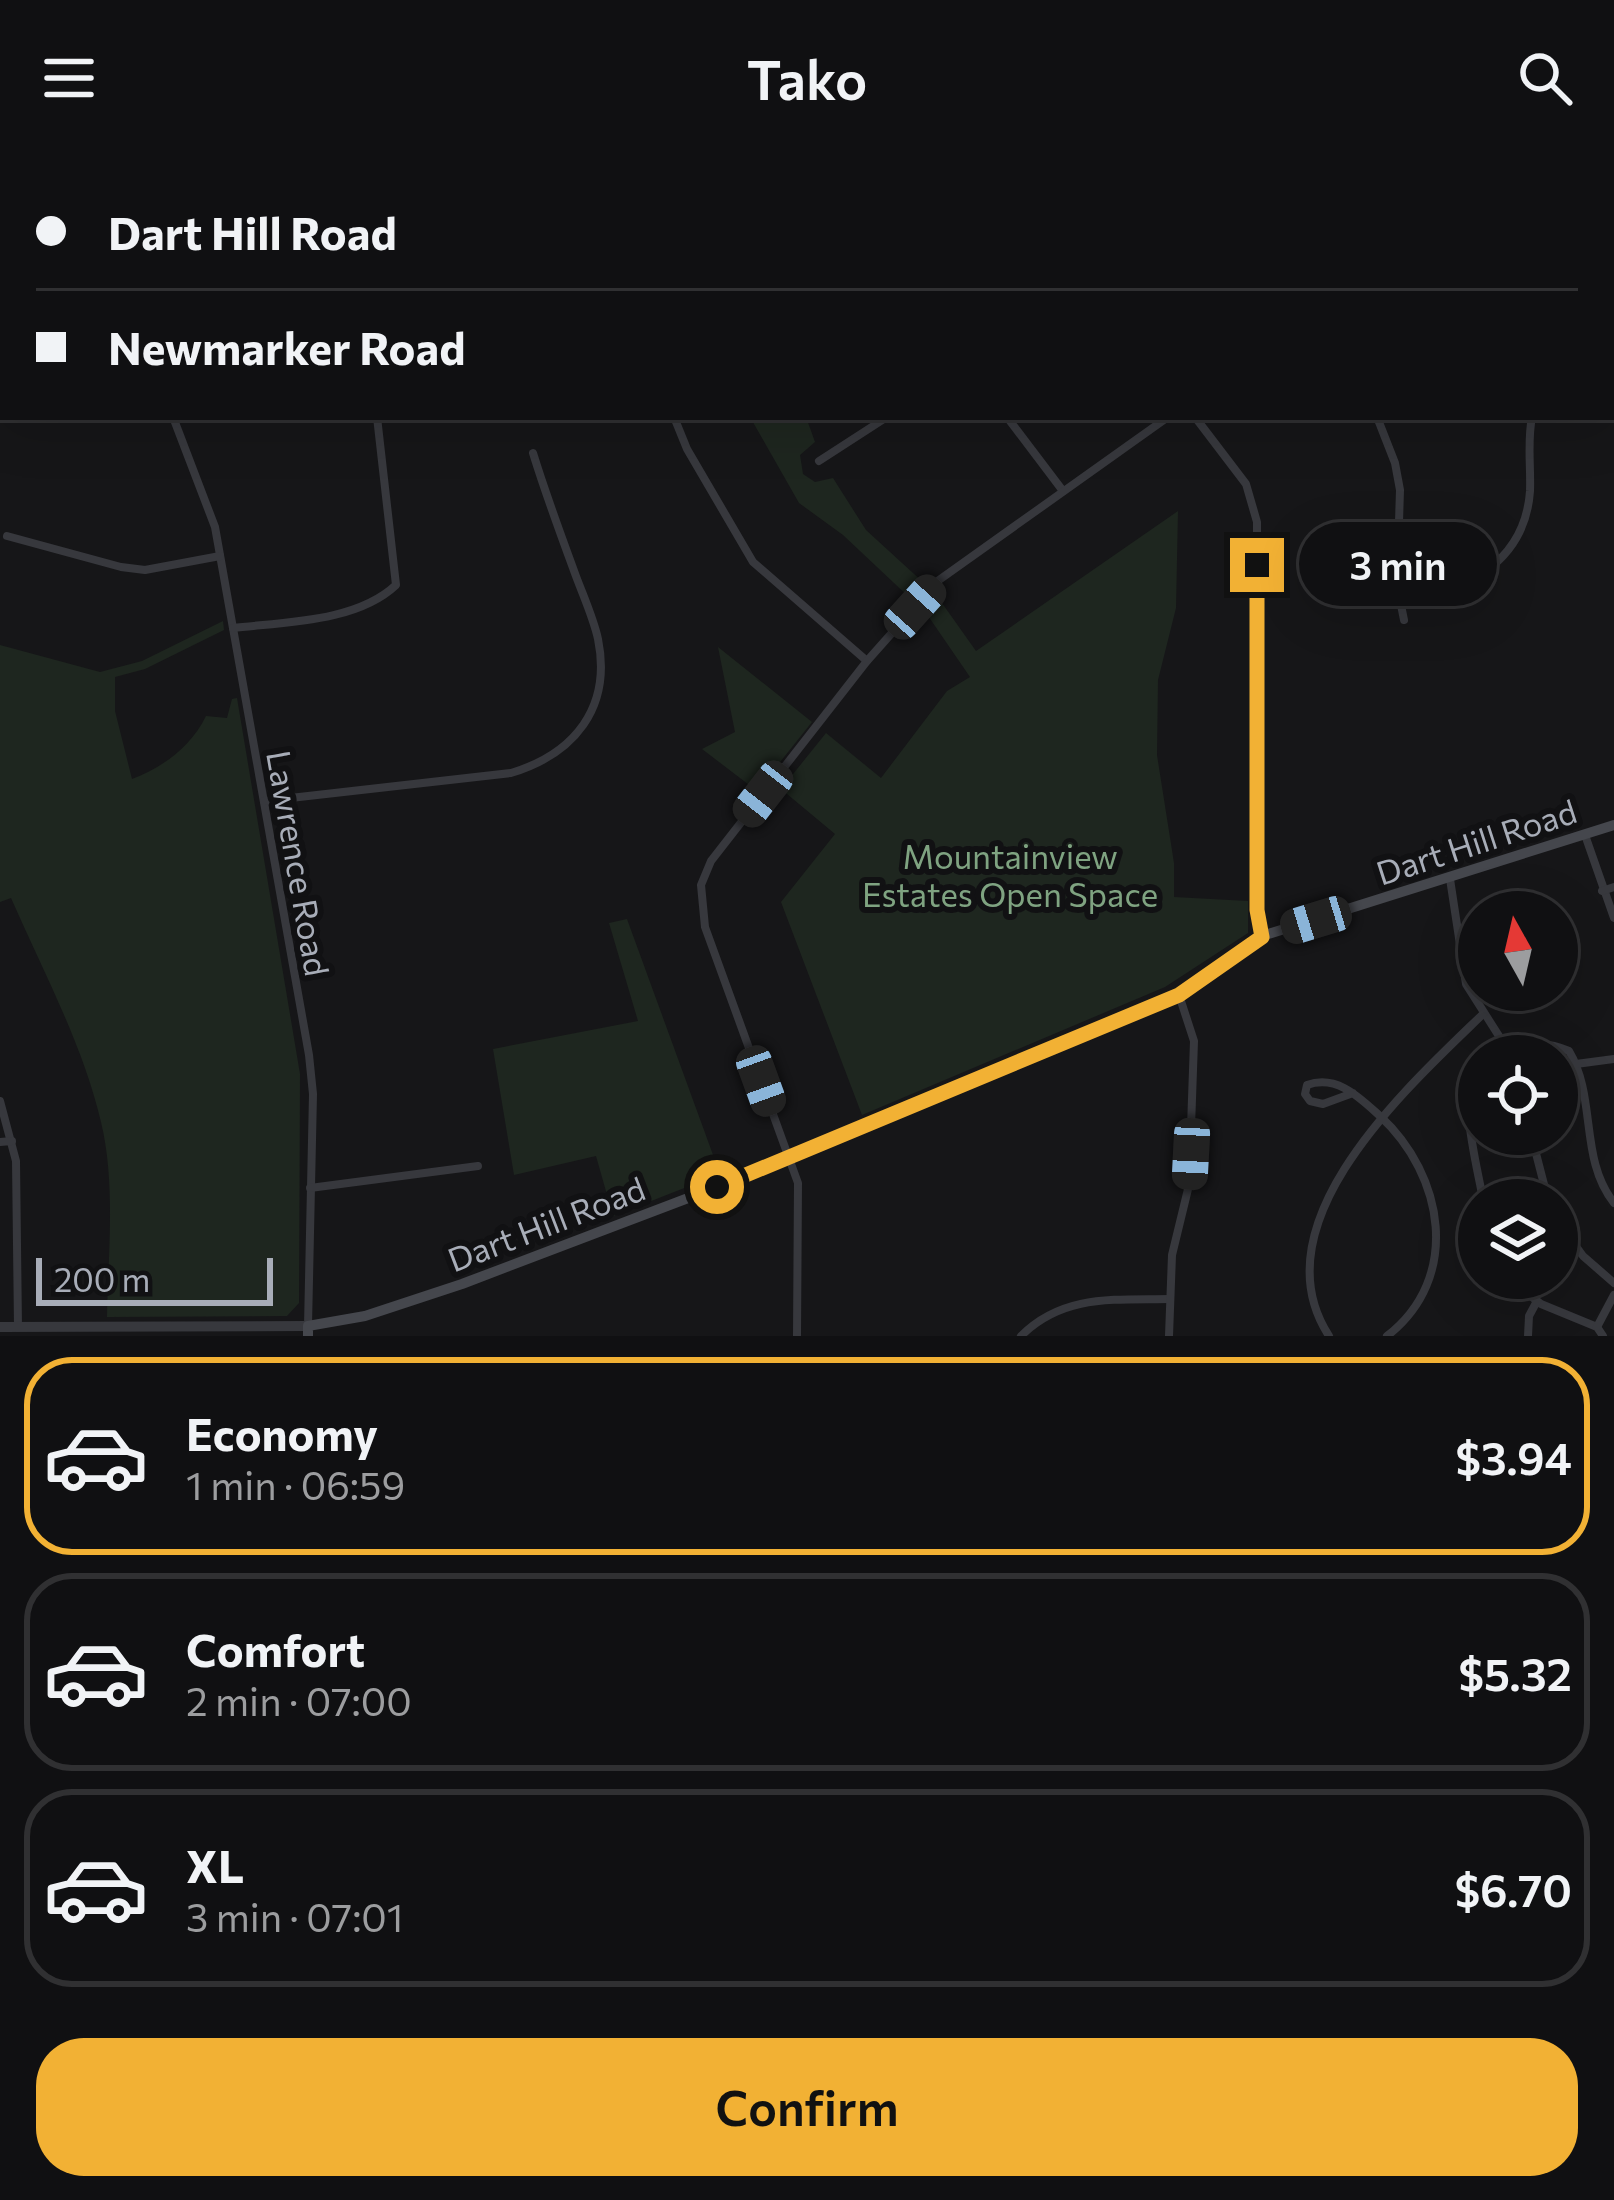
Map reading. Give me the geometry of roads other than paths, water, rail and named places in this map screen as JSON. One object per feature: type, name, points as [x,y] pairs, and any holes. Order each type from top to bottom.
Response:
[{"type":"main road","name":"Dart Hill Road","points":[[308,1331],[462,1284],[790,1158],[1179,995],[1262,937],[1614,825]]},
{"type":"street","name":"Lawrence Road","points":[[174,420],[206,500],[220,556],[309,1055],[313,1094],[308,1331]]},
{"type":"street","points":[[233,628],[356,609],[378,602],[396,585],[377,420]]},
{"type":"street","points":[[675,420],[753,562],[867,661]]},
{"type":"street","points":[[819,461],[882,420]]},
{"type":"street","points":[[1009,420],[1063,491]]},
{"type":"street","points":[[797,1336],[798,1183],[705,927],[701,885],[711,861],[867,661],[939,580],[1164,420]]},
{"type":"street","points":[[1197,420],[1246,484],[1257,522],[1257,910],[1262,937]]},
{"type":"street","points":[[1378,420],[1400,490],[1397,585],[1404,620]]},
{"type":"street","points":[[1402,604],[1472,582],[1510,552],[1527,513],[1532,420]]},
{"type":"street","points":[[264,801],[511,773],[535,766],[570,743],[590,716],[601,678],[598,638],[532,453]]},
{"type":"street","points":[[8,536],[145,570],[220,556]]},
{"type":"street","points":[[1585,835],[1614,918]]},
{"type":"street","points":[[1450,879],[1466,984],[1497,1035]]},
{"type":"street","points":[[1603,891],[1614,887]]},
{"type":"street","points":[[1169,1336],[1172,1255],[1189,1185],[1191,1154],[1194,1041],[1179,995]]},
{"type":"street","points":[[1329,1336],[1313,1297],[1312,1246],[1348,1160],[1396,1098],[1484,1013]]},
{"type":"street","points":[[1578,1064],[1614,1059]]},
{"type":"street","points":[[1578,1075],[1591,1150],[1614,1203]]},
{"type":"street","points":[[1353,1093],[1323,1104],[1310,1101],[1305,1094],[1307,1085],[1328,1082],[1353,1093],[1398,1130],[1416,1158],[1434,1220],[1431,1281],[1421,1302],[1388,1336]]},
{"type":"street","points":[[0,1101],[13,1142],[18,1327]]},
{"type":"street","points":[[0,1142],[13,1142]]},
{"type":"street","points":[[310,1188],[478,1166]]},
{"type":"street","points":[[1578,1249],[1614,1283]]},
{"type":"street","points":[[1534,1299],[1600,1331],[1614,1295]]},
{"type":"street","points":[[1021,1336],[1049,1312],[1071,1304],[1170,1299]]},
{"type":"street","points":[[1528,1336],[1529,1316],[1537,1301]]},
{"type":"street","name":"Dart Hill Road","points":[[0,1327],[308,1331]]},
{"type":"park label","name":"Mountainview Estates Open Space","points":[[1010,874]]}]
